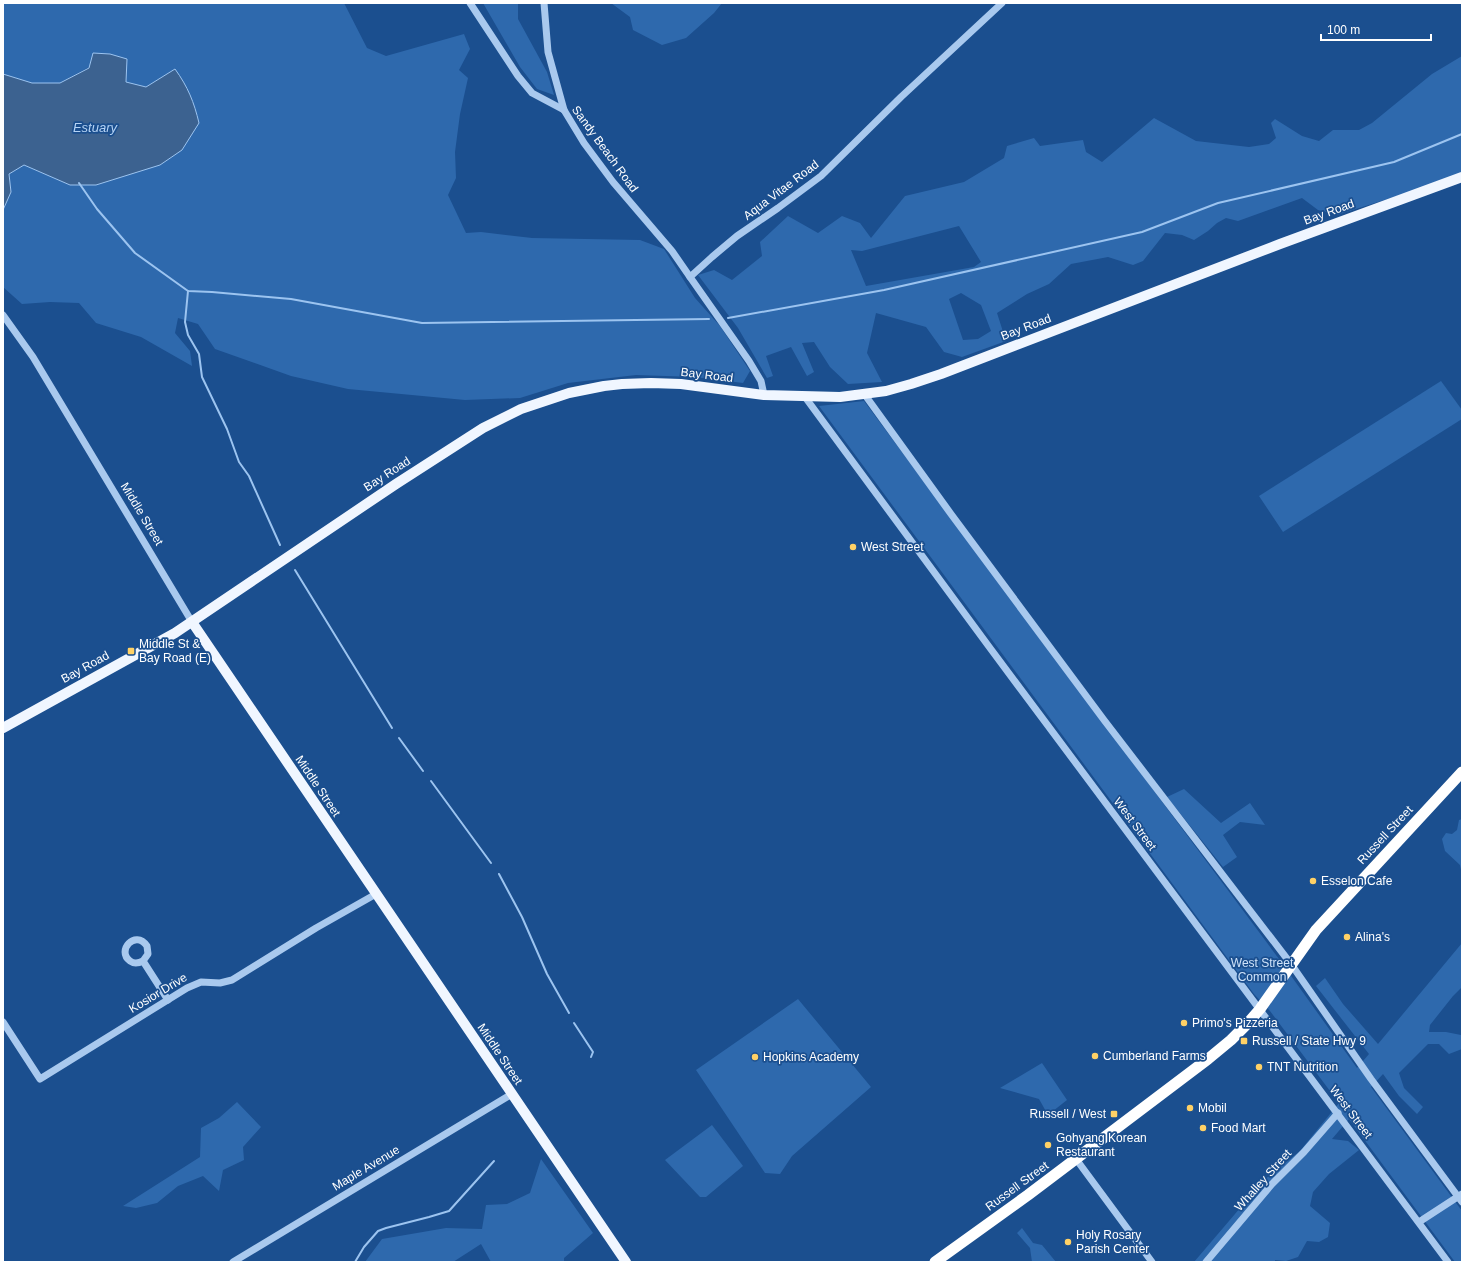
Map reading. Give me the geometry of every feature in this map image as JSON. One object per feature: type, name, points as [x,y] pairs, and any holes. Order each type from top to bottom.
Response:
[{"type":"highway","name":"Russell Street","points":[[935,1262],[1076,1159],[1231,1040],[1260,1009],[1316,930],[1462,772]]},
{"type":"main road","name":"Bay Road","points":[[3,727],[192,622],[407,476],[483,428],[521,409],[551,398],[586,389],[641,383],[681,384],[764,396],[805,397],[866,395],[911,384],[941,374],[1280,244],[1462,177]]},
{"type":"main road","name":"Middle Street","points":[[192,622],[626,1262]]},
{"type":"street","name":"Sandy Beach Road","points":[[470,3],[518,76],[532,93],[564,110],[584,143],[609,177],[672,251],[690,277]]},
{"type":"street","points":[[544,3],[548,52],[564,110]]},
{"type":"street","name":"Aqua Vitae Road","points":[[690,277],[737,236],[821,176],[901,97],[1002,3]]},
{"type":"street","points":[[690,277],[749,361],[761,381],[764,396]]},
{"type":"street","name":"Middle Street","points":[[3,315],[33,357],[192,622]]},
{"type":"street","points":[[866,395],[951,514],[1107,724],[1291,964],[1371,1079],[1461,1197],[1419,1222]]},
{"type":"street","name":"West Street","points":[[805,397],[957,604],[1448,1262]]},
{"type":"street","name":"Kosior Drive","points":[[3,1022],[40,1079],[198,983],[220,983],[232,980],[376,894]]},
{"type":"street","points":[[143,961],[168,1000]]},
{"type":"street","name":"Maple Avenue","points":[[233,1262],[512,1094]]},
{"type":"street","name":"Whalley Street","points":[[1206,1262],[1272,1184],[1304,1152],[1338,1113]]},
{"type":"street","points":[[1076,1159],[1152,1262]]},
{"type":"green space","points":[[3,3],[344,3],[367,48],[386,56],[464,34],[470,49],[459,70],[468,78],[460,114],[455,152],[456,178],[448,195],[466,233],[481,232],[532,238],[640,240],[664,249],[695,298],[720,326],[750,371],[743,383],[695,377],[636,375],[568,383],[520,398],[465,400],[348,389],[291,376],[215,349],[198,324],[178,318],[175,333],[190,351],[192,366],[141,337],[96,323],[79,303],[50,302],[22,304],[3,287],[3,210],[11,192],[9,174],[24,165],[70,185],[99,184],[117,178],[175,69],[146,87],[126,82],[89,67],[60,83],[32,83],[3,74]]},
{"type":"green space","points":[[483,3],[518,3],[518,19],[547,72],[554,95],[537,89],[520,67]]},
{"type":"green space","points":[[611,3],[722,3],[714,13],[686,38],[662,45],[633,30],[630,17]]},
{"type":"green space","points":[[1462,56],[1462,173],[1416,190],[1337,215],[1318,210],[1302,198],[1238,221],[1226,218],[1194,240],[1182,235],[1165,233],[1143,261],[1133,265],[1108,257],[1071,264],[1049,284],[1027,294],[997,313],[1006,341],[962,357],[944,352],[926,327],[876,313],[867,353],[882,382],[848,384],[830,367],[814,342],[802,343],[814,372],[807,376],[791,347],[766,356],[773,376],[767,378],[738,328],[698,275],[714,270],[732,280],[762,256],[760,242],[788,216],[818,233],[842,216],[860,223],[871,238],[905,196],[964,182],[1004,158],[1007,146],[1034,138],[1040,146],[1083,140],[1086,152],[1102,162],[1154,118],[1196,141],[1249,147],[1269,144],[1276,138],[1271,123],[1275,119],[1302,136],[1319,141],[1333,130],[1359,130],[1372,123],[1432,74]],"holes":[[[959,226],[981,262],[974,267],[866,286],[851,250],[862,251]],[[961,293],[981,305],[991,331],[978,339],[963,340],[949,299]]]},
{"type":"green space","points":[[1441,381],[1462,410],[1462,419],[1283,532],[1259,496]]},
{"type":"green space","name":"West Street Common","points":[[864,401],[1279,959],[1357,1068],[1369,1054],[1316,986],[1325,978],[1343,1004],[1378,1044],[1462,943],[1462,987],[1430,1025],[1429,1032],[1446,1032],[1461,1035],[1462,1049],[1449,1054],[1439,1044],[1428,1044],[1399,1073],[1404,1088],[1423,1107],[1417,1114],[1399,1096],[1383,1074],[1371,1087],[1462,1211],[1462,1262],[1455,1262],[1349,1119],[1332,1139],[1348,1141],[1359,1150],[1329,1174],[1313,1192],[1310,1206],[1330,1223],[1328,1237],[1319,1242],[1307,1241],[1298,1257],[1286,1261],[1194,1262],[1264,1180],[1300,1151],[1339,1103],[1270,1011],[1254,994],[819,406]]},
{"type":"green space","points":[[1184,789],[1221,823],[1250,803],[1265,825],[1240,822],[1223,835],[1237,857],[1223,867],[1167,797]]},
{"type":"green space","points":[[1462,819],[1462,874],[1460,865],[1445,851],[1442,839],[1446,833],[1452,834],[1457,830],[1459,820]]},
{"type":"green space","points":[[798,999],[871,1087],[792,1156],[780,1174],[765,1173],[696,1070]]},
{"type":"green space","points":[[1042,1063],[1067,1100],[1048,1115],[1039,1099],[1000,1088]]},
{"type":"green space","points":[[237,1102],[261,1127],[243,1147],[244,1160],[223,1170],[219,1191],[203,1176],[178,1186],[157,1203],[136,1208],[123,1206],[200,1157],[201,1128],[219,1118]]},
{"type":"green space","points":[[712,1125],[743,1166],[706,1197],[700,1197],[665,1160]]},
{"type":"green space","points":[[541,1159],[593,1233],[564,1258],[564,1262],[491,1262],[481,1244],[453,1262],[365,1262],[382,1239],[446,1228],[482,1229],[486,1205],[507,1204],[530,1193]]},
{"type":"green space","points":[[1022,1228],[1033,1243],[1042,1245],[1056,1262],[1032,1262],[1030,1248],[1017,1233]]},
{"type":"water","name":"Estuary","points":[[93,53],[110,54],[127,59],[126,82],[146,87],[175,69],[184,82],[190,95],[199,123],[182,150],[160,165],[96,185],[70,185],[24,165],[9,174],[11,192],[3,210],[3,74],[32,83],[60,83],[89,68]]},
{"type":"waterway","points":[[728,318],[884,290],[1142,232],[1218,203],[1394,162],[1462,134]]},
{"type":"waterway","points":[[79,183],[97,209],[135,253],[188,291],[291,299],[422,323],[709,319]]},
{"type":"waterway","points":[[188,291],[185,322],[188,335],[199,354],[202,377],[227,429],[239,462],[249,476],[280,545]]},
{"type":"waterway","points":[[295,570],[392,728]]},
{"type":"waterway","points":[[399,738],[423,771]]},
{"type":"waterway","points":[[431,781],[491,863]]},
{"type":"waterway","points":[[499,874],[522,917],[547,974],[569,1013]]},
{"type":"waterway","points":[[574,1023],[593,1052],[591,1057]]},
{"type":"waterway","points":[[355,1262],[364,1247],[378,1231],[449,1211],[494,1161]]},
{"type":"place","name":"West Street","points":[[853,547]]},
{"type":"place","name":"Middle St & Bay Road (E)","points":[[131,651]]},
{"type":"place","name":"Esselon Cafe","points":[[1313,881]]},
{"type":"place","name":"Alina's","points":[[1347,937]]},
{"type":"place","name":"Primo's Pizzeria","points":[[1184,1023]]},
{"type":"place","name":"Russell / State Hwy 9","points":[[1244,1041]]},
{"type":"place","name":"Cumberland Farms","points":[[1095,1056]]},
{"type":"place","name":"Hopkins Academy","points":[[755,1057]]},
{"type":"place","name":"TNT Nutrition","points":[[1259,1067]]},
{"type":"place","name":"Mobil","points":[[1190,1108]]},
{"type":"place","name":"Russell / West","points":[[1114,1114]]},
{"type":"place","name":"Food Mart","points":[[1203,1128]]},
{"type":"place","name":"Gohyang Korean Restaurant","points":[[1048,1145]]},
{"type":"place","name":"Holy Rosary Parish Center","points":[[1068,1242]]}]
